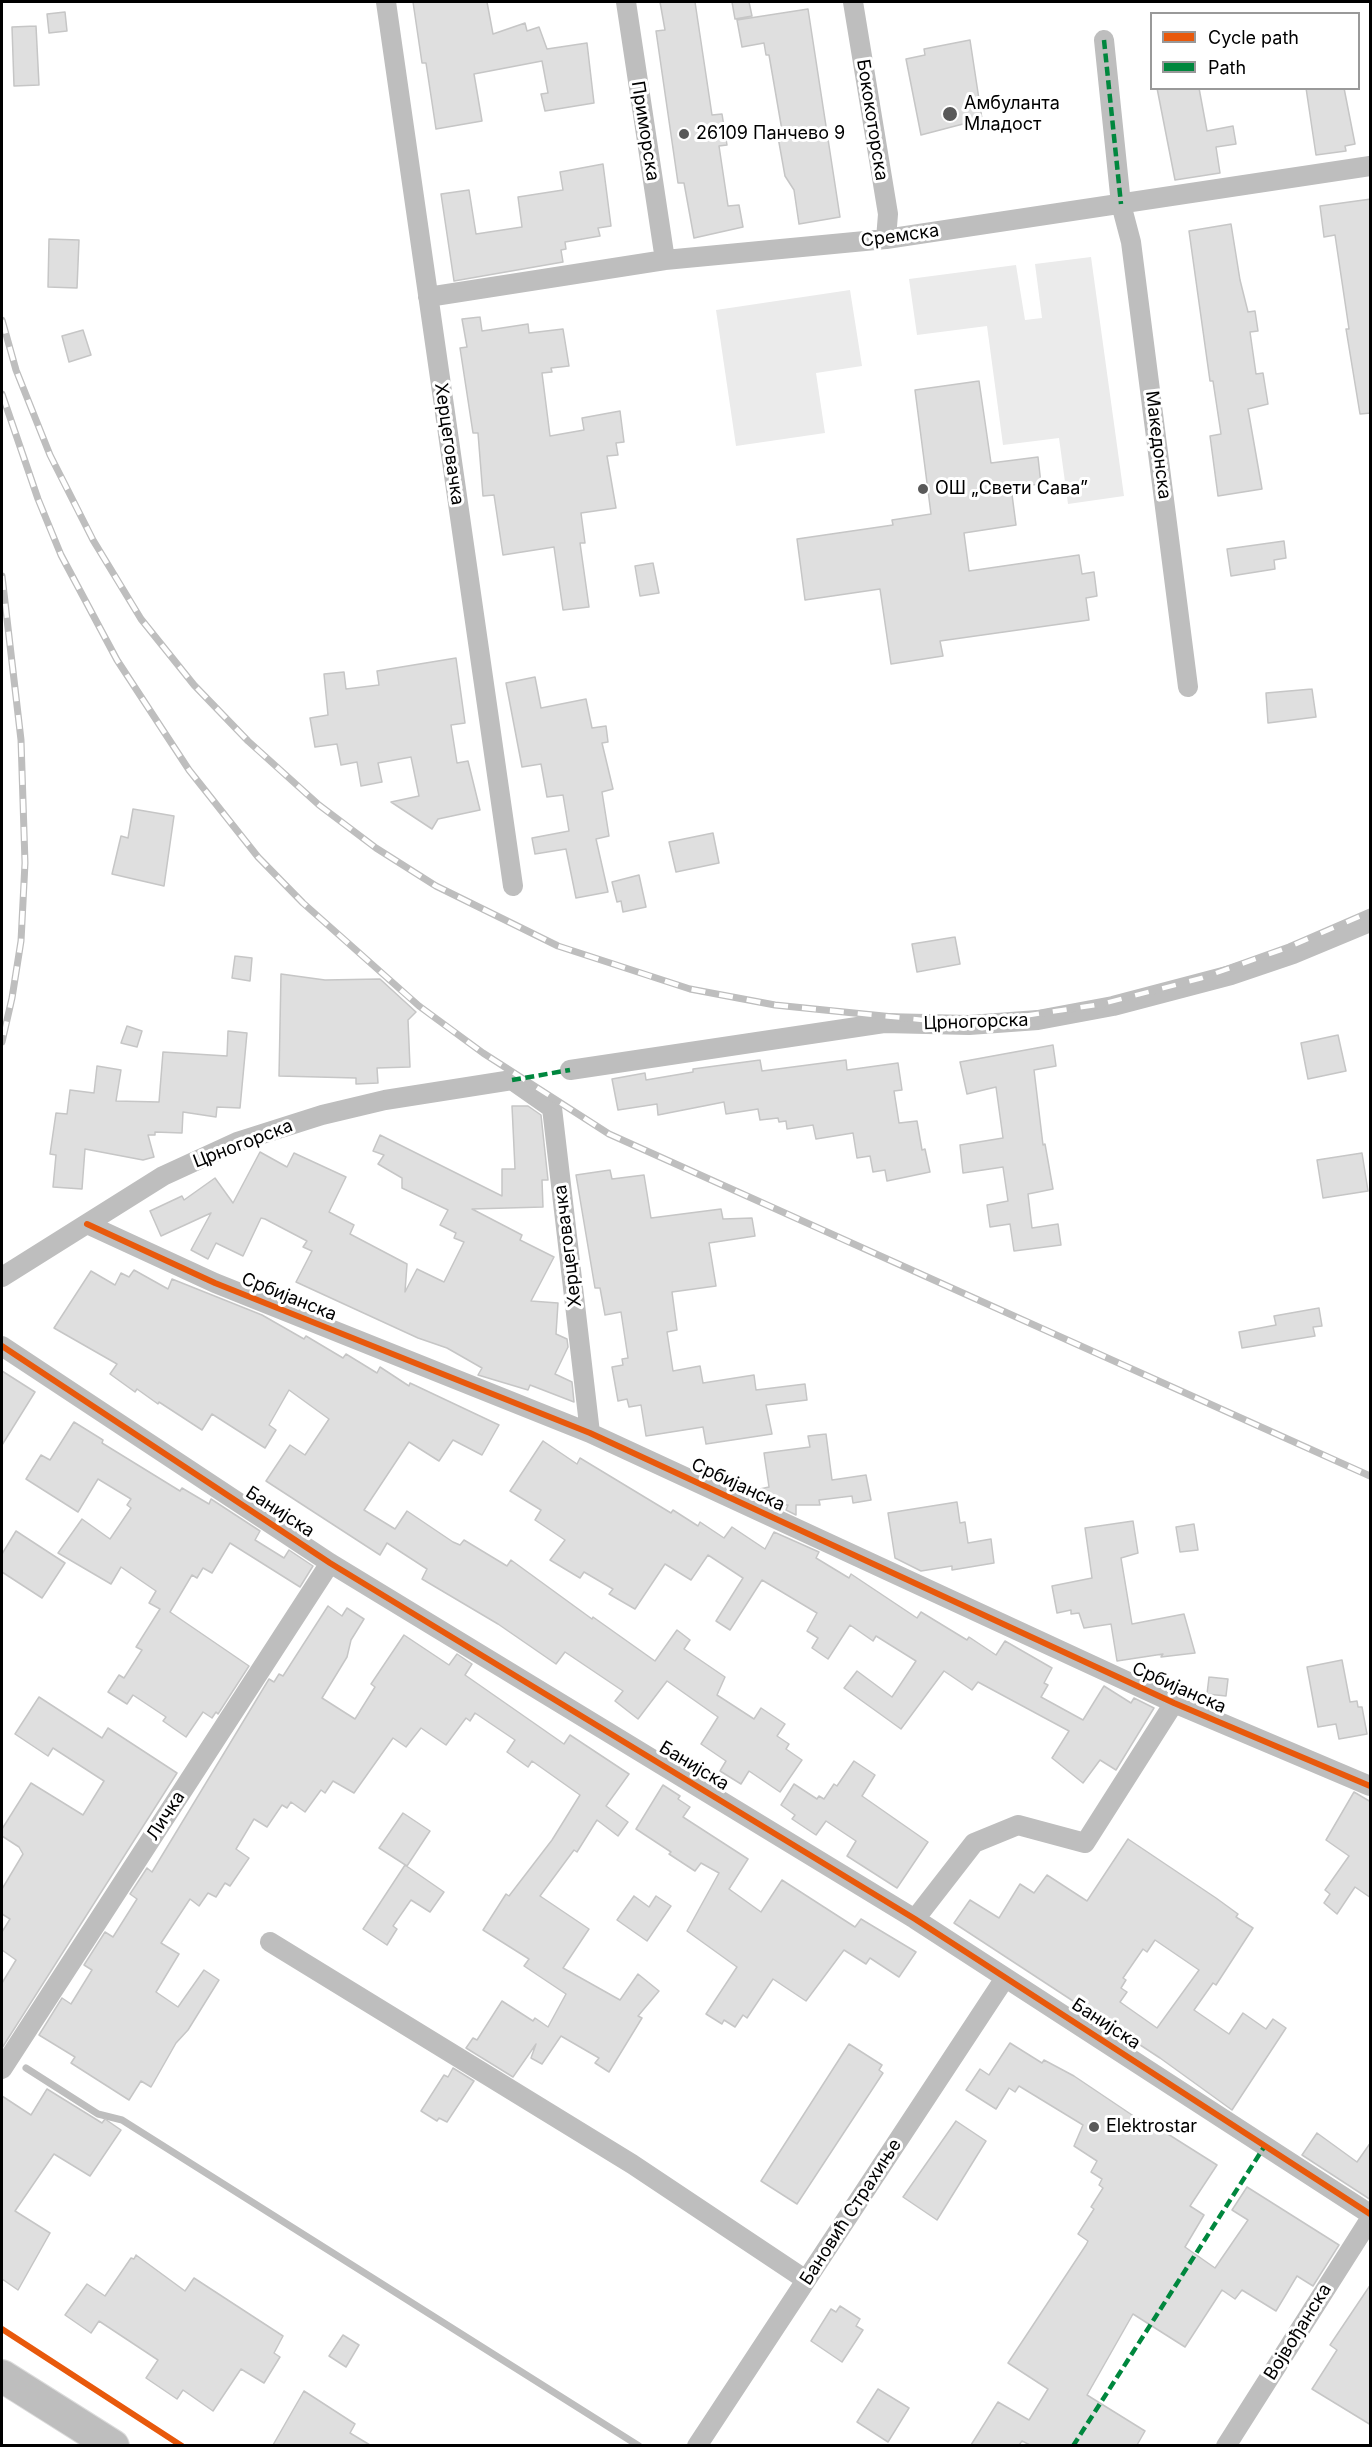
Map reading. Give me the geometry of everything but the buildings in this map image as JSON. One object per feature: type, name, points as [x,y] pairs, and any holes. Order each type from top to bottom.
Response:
[{"type":"main road","points":[[2,2376],[113,2445]]},
{"type":"street","name":"Херцеговачка","points":[[386,2],[513,886]]},
{"type":"street","name":"Приморска","points":[[626,2],[665,260]]},
{"type":"street","name":"Бококоторска","points":[[853,2],[888,214],[886,239]]},
{"type":"street","name":"Македонска","points":[[1104,40],[1121,204],[1131,242],[1188,687]]},
{"type":"street","name":"Сремска","points":[[428,297],[665,260],[886,239],[1371,166]]},
{"type":"street","name":"Црногорска","points":[[570,1070],[850,1026],[884,1023],[969,1025],[1048,1018],[1113,1006],[1231,975],[1293,954],[1371,922]]},
{"type":"street","name":"Херцеговачка","points":[[512,1080],[552,1108],[590,1433]]},
{"type":"street","name":"Црногорска","points":[[2,1278],[163,1176],[237,1142],[322,1115],[385,1100],[512,1080]]},
{"type":"street","name":"Србијанска","points":[[87,1224],[215,1284],[590,1433],[1174,1703],[1371,1786]]},
{"type":"street","name":"Банијска","points":[[2,1346],[330,1563],[915,1919],[1371,2214]]},
{"type":"street","name":"Личка","points":[[2,2069],[330,1563]]},
{"type":"street","points":[[915,1919],[974,1843],[1018,1825],[1085,1843],[1174,1703]]},
{"type":"street","points":[[270,1942],[592,2138],[806,2280]]},
{"type":"street","name":"Бановић Страхиње","points":[[697,2445],[1005,1978]]},
{"type":"street","name":"Војвођанска","points":[[1226,2445],[1371,2219]]},
{"type":"shaded area","points":[[1091,257],[1124,496],[1068,504],[1059,438],[1003,445],[987,326],[917,335],[909,279],[1016,265],[1025,320],[1042,318],[1035,264]]},
{"type":"shaded area","points":[[850,290],[862,366],[816,373],[825,433],[736,446],[716,310]]},
{"type":"waterway","points":[[26,2068],[98,2114],[122,2120],[639,2446]]},
{"type":"railway","points":[[2,320],[16,370],[50,455],[93,540],[141,619],[194,685],[248,741],[319,805],[376,848],[436,886],[558,946],[690,989],[775,1005],[933,1021],[1017,1017],[1102,1004],[1202,978],[1289,947],[1370,912]]},
{"type":"railway","points":[[2,394],[38,499],[61,555],[117,660],[189,770],[258,857],[303,903],[419,1006],[483,1053],[609,1134],[1370,1476]]},
{"type":"railway","points":[[2,576],[21,740],[25,863],[21,941],[2,1042]]},
{"type":"marked path","points":[[1104,40],[1121,204]]},
{"type":"marked path","points":[[512,1080],[570,1070]]},
{"type":"marked path","points":[[1073,2446],[1266,2144]]},
{"type":"cycle path","points":[[87,1224],[215,1283],[590,1433],[1174,1703],[1370,1786]]},
{"type":"cycle path","points":[[2,1346],[330,1563],[915,1919],[1370,2214]]},
{"type":"cycle path","points":[[2,2329],[182,2446]]},
{"type":"place","name":"Амбуланта Младост","points":[[950,114]]},
{"type":"place","name":"26109 Панчево 9","points":[[684,134]]},
{"type":"place","name":"ОШ „Свети Сава”","points":[[923,489]]},
{"type":"place","name":"Elektrostar","points":[[1094,2127]]}]
